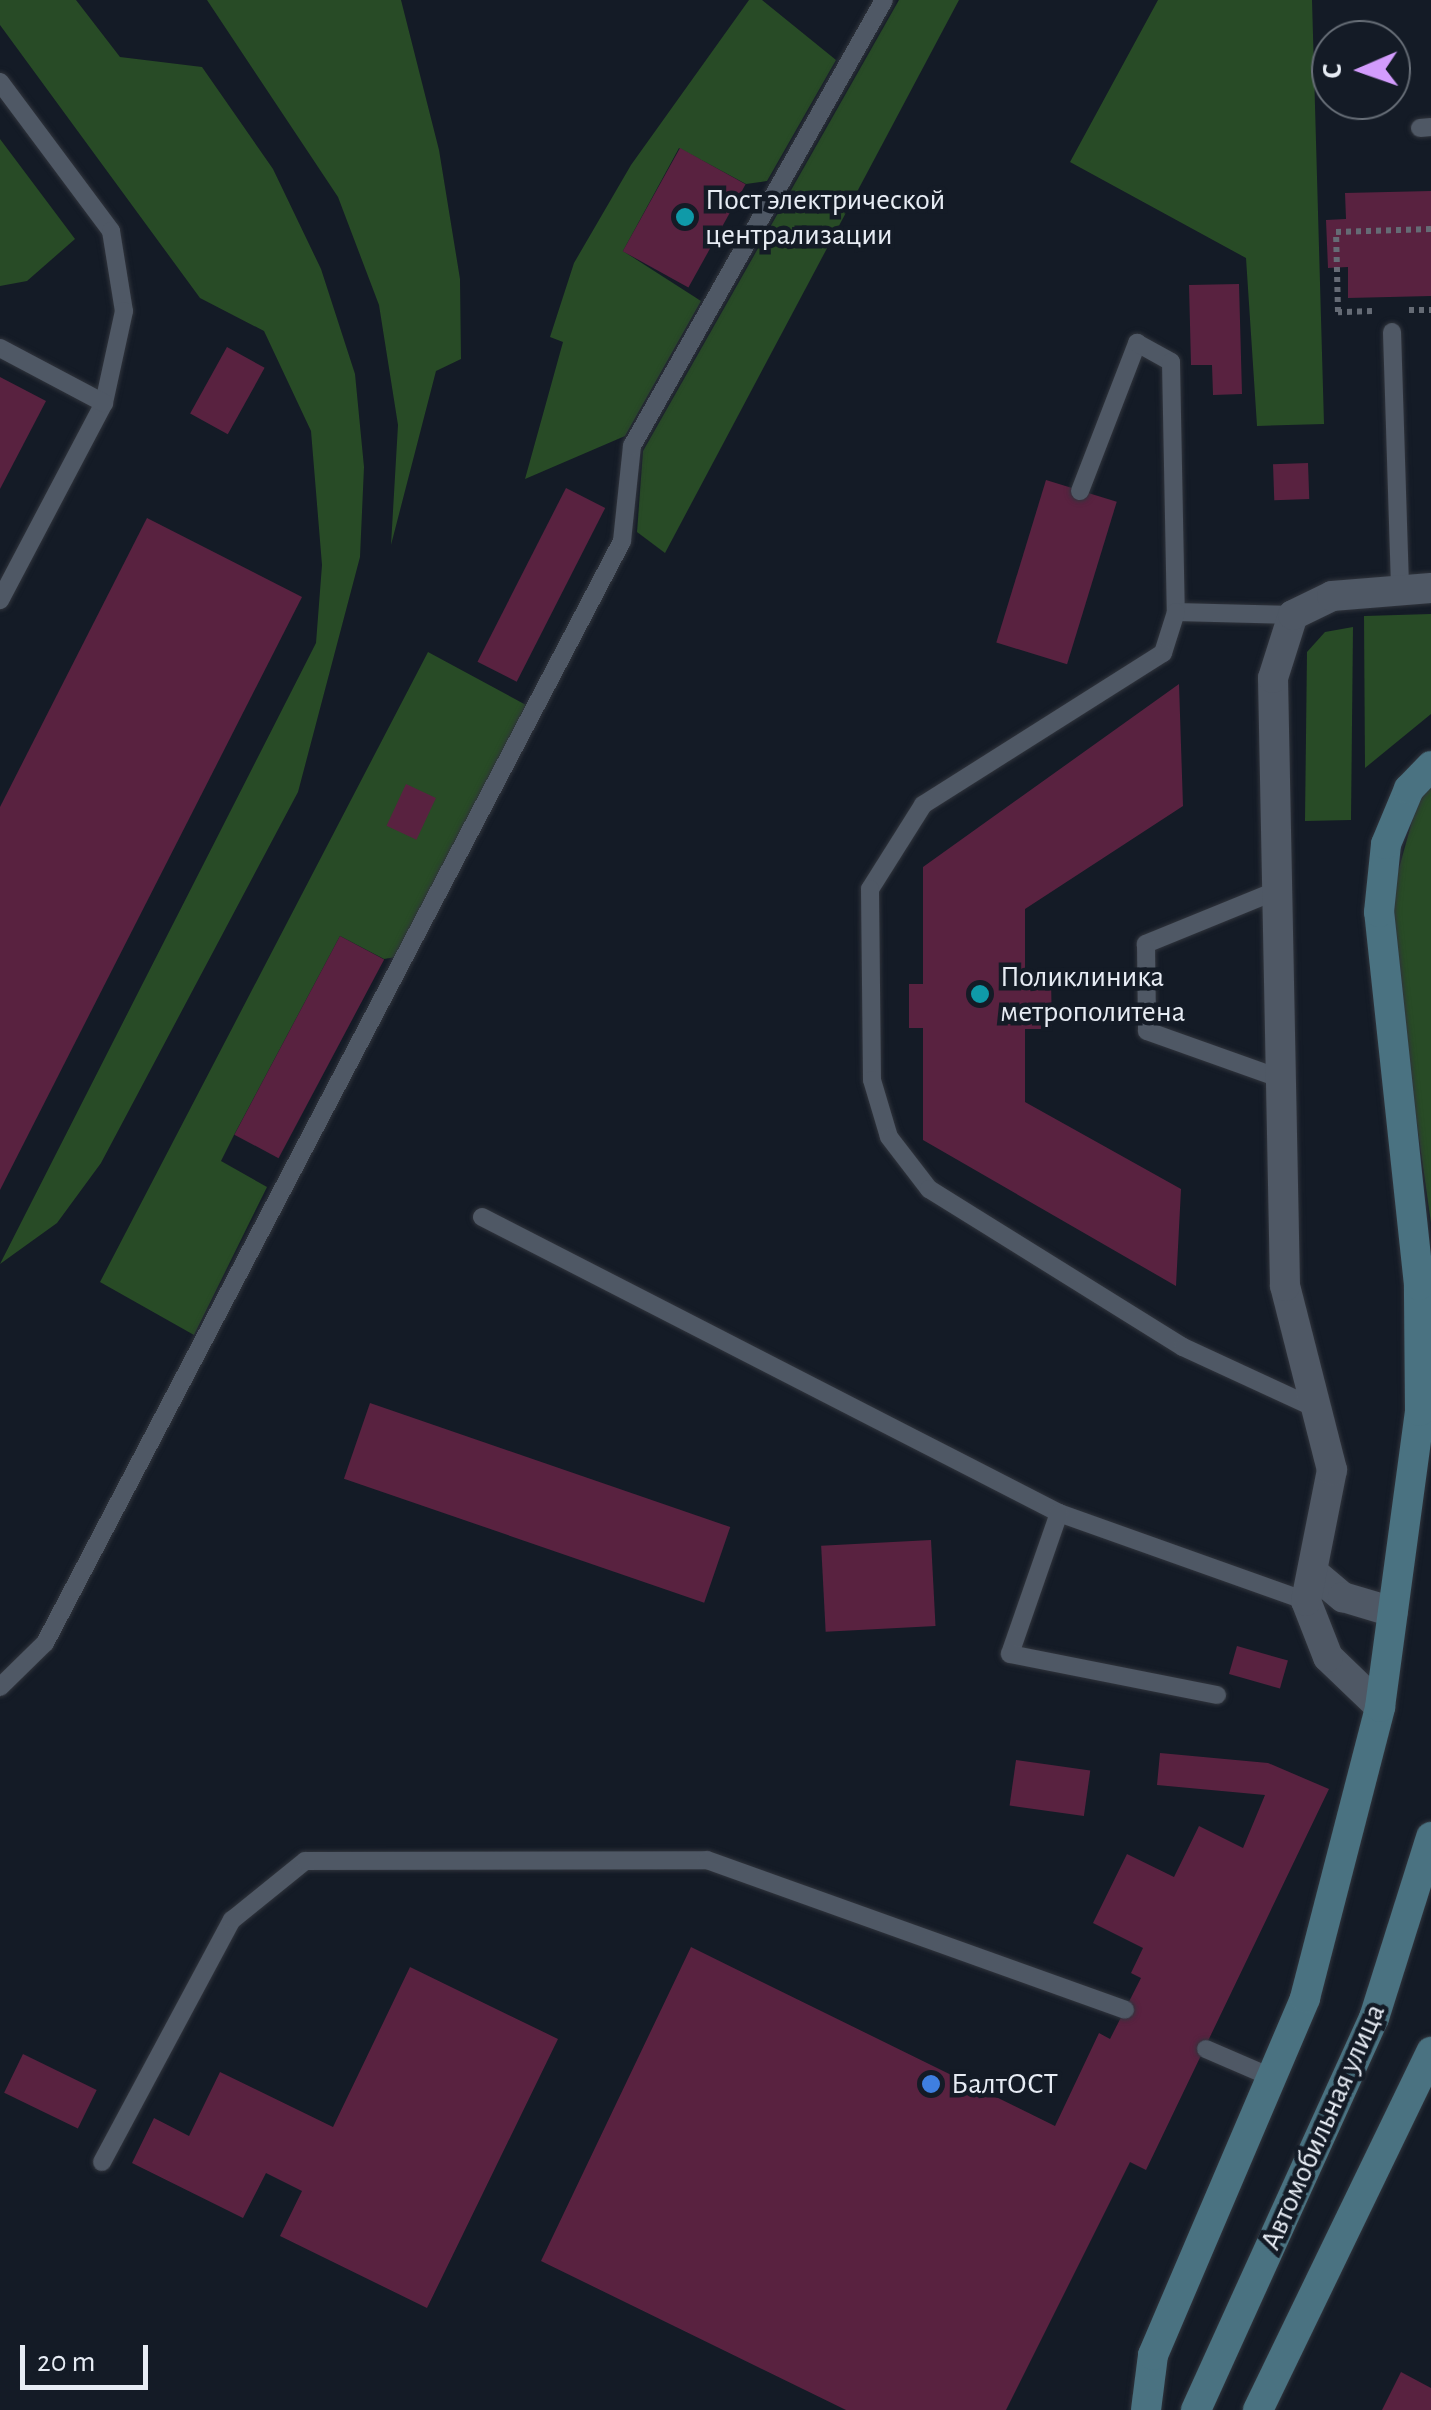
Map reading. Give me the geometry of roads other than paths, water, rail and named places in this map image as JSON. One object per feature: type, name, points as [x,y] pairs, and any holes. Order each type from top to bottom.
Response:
[{"type":"main road","points":[[1146,2410],[1152,2355],[1305,1998],[1380,1707],[1420,1410],[1419,1285],[1379,912],[1386,844],[1408,789],[1431,766]]},
{"type":"main road","name":"Автомобильная улица","points":[[1196,2410],[1374,2018],[1431,1837]]},
{"type":"main road","name":"Автомобильная улица","points":[[1258,2410],[1431,2052]]},
{"type":"street","points":[[1380,1707],[1328,1657],[1310,1587],[1332,1470],[1288,1315],[1273,678],[1293,615],[1332,596],[1431,588]]},
{"type":"street","points":[[1310,1587],[1393,1612]]},
{"type":"lane","points":[[0,1687],[45,1643],[622,541],[632,446],[884,0]]},
{"type":"lane","points":[[0,82],[112,230],[124,311],[104,403],[0,600]]},
{"type":"lane","points":[[1392,332],[1400,593]]},
{"type":"lane","points":[[1080,491],[1137,343],[1171,362],[1176,612],[1163,653],[923,805],[888,851],[870,890],[872,1080],[889,1137],[929,1189],[1183,1348],[1315,1408]]},
{"type":"lane","points":[[0,348],[104,403]]},
{"type":"lane","points":[[1176,612],[1293,615]]},
{"type":"lane","points":[[1278,890],[1146,944],[1147,996],[1148,1031],[1282,1079]]},
{"type":"lane","points":[[482,1217],[1059,1513],[1310,1587]]},
{"type":"lane","points":[[1059,1513],[1010,1654],[1217,1695]]},
{"type":"lane","points":[[102,2162],[232,1920],[305,1860],[707,1860],[1125,2010]]},
{"type":"lane","points":[[1206,2049],[1271,2077]]},
{"type":"place","name":"Пост электрической централизации","points":[[685,217]]},
{"type":"place","name":"Поликлиника метрополитена","points":[[980,994]]},
{"type":"place","name":"БалтОСТ","points":[[931,2084]]}]
